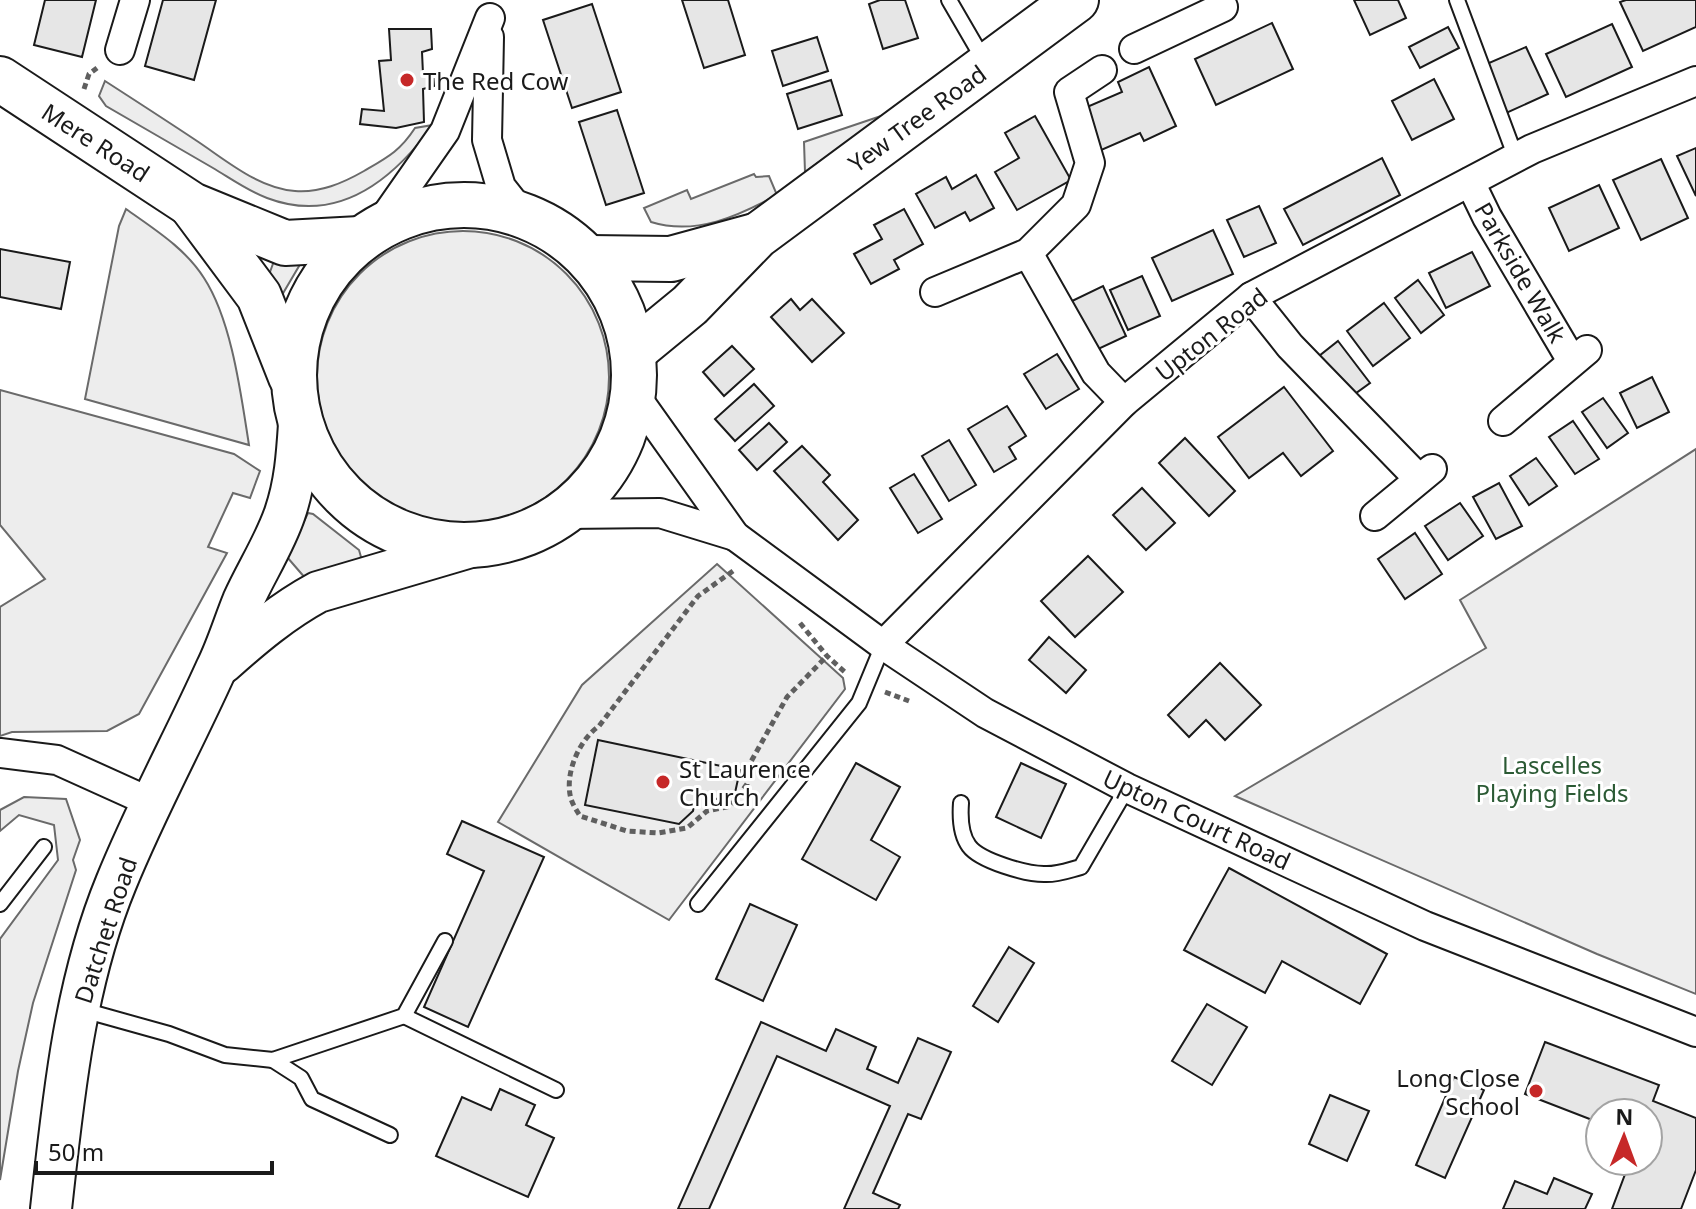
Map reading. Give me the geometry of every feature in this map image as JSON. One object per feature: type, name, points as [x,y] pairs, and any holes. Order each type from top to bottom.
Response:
[{"type":"main road","name":"Yew Tree Road","points":[[634,351],[690,305],[757,236],[1076,0]]},
{"type":"main road","name":"Mere Road","points":[[0,79],[192,205]]},
{"type":"main road","points":[[192,205],[285,243],[369,233]]},
{"type":"main road","points":[[192,205],[259,296],[292,379],[299,424],[317,465],[346,500],[383,526],[474,546],[522,536],[565,514],[600,480],[624,437],[634,394],[634,351],[618,301],[589,258],[558,233],[523,215],[474,205],[424,208],[369,233],[331,267],[309,301],[296,339],[292,379]]},
{"type":"main road","name":"Yew Tree Road","points":[[589,258],[671,259],[757,236]]},
{"type":"main road","name":"Datchet Road","points":[[51,1209],[79,1009],[114,886],[150,802],[217,668],[243,601],[284,517],[293,486],[299,424]]},
{"type":"main road","name":"Datchet Road","points":[[217,668],[264,627],[295,604],[318,592],[474,546]]},
{"type":"street","points":[[120,50],[135,0]]},
{"type":"street","points":[[1134,49],[1190,10],[1223,7]]},
{"type":"street","points":[[491,9],[487,140],[501,187],[523,215]]},
{"type":"street","points":[[369,233],[445,131],[491,9]]},
{"type":"street","points":[[935,292],[1028,253],[1076,205],[1090,163],[1069,92],[1102,70]]},
{"type":"street","name":"Upton Road","points":[[883,645],[1124,402],[1251,297],[1516,158],[1696,81]]},
{"type":"street","name":"Parkside Walk","points":[[1470,182],[1487,217],[1580,355],[1503,421]]},
{"type":"street","points":[[1028,253],[1096,373],[1124,402]]},
{"type":"street","points":[[1251,297],[1290,346],[1426,474],[1375,516]]},
{"type":"street","name":"Upton Court Road","points":[[634,394],[735,536],[883,645],[985,713],[1127,788],[1425,926],[1696,1032]]},
{"type":"street","name":"Upton Court Road","points":[[565,514],[660,513],[735,536]]},
{"type":"street","points":[[0,753],[57,760],[150,802]]},
{"type":"lane","points":[[949,0],[987,67]]},
{"type":"lane","points":[[1457,0],[1516,158]]},
{"type":"lane","points":[[698,904],[859,703],[883,645]]},
{"type":"lane","points":[[961,803],[963,835],[970,848],[996,863],[1043,874],[1081,867],[1127,788]]},
{"type":"lane","points":[[0,904],[44,847]]},
{"type":"lane","points":[[79,1009],[169,1034],[225,1055],[273,1060],[404,1016],[445,941]]},
{"type":"lane","points":[[404,1016],[556,1090]]},
{"type":"lane","points":[[273,1060],[301,1078],[312,1099],[390,1135]]},
{"type":"path","points":[[72,126],[89,74],[120,50]]},
{"type":"path","points":[[743,564],[698,596],[599,726],[587,734],[573,760],[570,797],[580,816],[627,831],[658,833],[687,828],[707,811],[731,806],[747,784],[748,767],[787,697],[827,656]]},
{"type":"green space","points":[[105,81],[243,172],[268,185],[295,191],[322,189],[348,179],[393,153],[415,128],[433,125],[400,163],[362,192],[317,206],[293,205],[253,192],[106,106],[99,96]]},
{"type":"green space","points":[[887,114],[805,172],[804,142]]},
{"type":"green space","points":[[754,174],[756,177],[769,176],[777,195],[716,222],[668,226],[651,222],[644,208],[687,190],[691,199]]},
{"type":"green space","points":[[126,209],[188,257],[214,295],[234,359],[249,445],[85,399],[119,226]]},
{"type":"green space","points":[[463,231],[505,237],[532,248],[556,264],[576,284],[592,308],[603,335],[609,377],[603,419],[592,446],[576,470],[556,490],[532,506],[505,517],[463,523],[421,517],[394,506],[370,490],[350,470],[334,446],[323,419],[317,377],[323,335],[334,308],[350,284],[370,264],[394,248],[421,237]]},
{"type":"green space","points":[[279,247],[302,261],[282,295],[260,280],[270,272]]},
{"type":"green space","points":[[0,390],[234,454],[260,471],[250,498],[233,493],[208,547],[227,553],[139,714],[107,731],[12,732],[0,736],[0,607],[45,579],[0,525]]},
{"type":"green space","name":"Lascelles Playing Fields","points":[[1696,449],[1696,994],[1235,796],[1486,648],[1460,600]]},
{"type":"green space","points":[[308,513],[359,550],[361,557],[356,563],[306,579],[287,557]]},
{"type":"green space","points":[[717,564],[843,678],[845,689],[669,920],[498,822],[582,685]]},
{"type":"green space","points":[[24,797],[66,799],[80,840],[73,860],[76,870],[33,1003],[0,1180],[0,939],[58,860],[54,825],[19,815],[0,831],[0,810]]},
{"type":"building","points":[[45,0],[96,0],[82,57],[34,45]]},
{"type":"building","points":[[163,0],[216,0],[194,80],[145,66]]},
{"type":"building","points":[[682,0],[728,0],[745,55],[704,68]]},
{"type":"building","points":[[880,0],[905,0],[918,38],[883,49],[869,4]]},
{"type":"building","points":[[1354,0],[1398,0],[1406,18],[1370,35]]},
{"type":"building","points":[[1696,0],[1696,27],[1643,51],[1620,2]]},
{"type":"building","points":[[592,4],[621,92],[572,108],[543,20]]},
{"type":"building","points":[[1272,23],[1293,69],[1216,105],[1195,59]]},
{"type":"building","points":[[1612,24],[1632,67],[1566,97],[1546,54]]},
{"type":"building","points":[[1448,27],[1459,48],[1420,68],[1409,47]]},
{"type":"building","name":"The Red Cow","points":[[389,29],[431,29],[432,49],[422,52],[423,74],[433,72],[434,86],[423,89],[424,122],[396,128],[360,124],[362,109],[384,111],[379,61],[391,60]]},
{"type":"building","points":[[817,37],[828,71],[783,86],[772,51]]},
{"type":"building","points":[[1526,47],[1548,94],[1504,114],[1482,66]]},
{"type":"building","points":[[1149,67],[1176,126],[1144,141],[1140,133],[1099,151],[1080,110],[1122,92],[1118,82]]},
{"type":"building","points":[[1434,79],[1454,119],[1412,140],[1392,101]]},
{"type":"building","points":[[831,80],[842,115],[798,129],[787,94]]},
{"type":"building","points":[[617,110],[644,193],[606,205],[579,122]]},
{"type":"building","points":[[1035,116],[1071,180],[1017,210],[995,172],[1019,158],[1005,133]]},
{"type":"building","points":[[1696,148],[1696,196],[1677,156]]},
{"type":"building","points":[[1382,158],[1400,195],[1303,245],[1284,209]]},
{"type":"building","points":[[1661,159],[1688,218],[1641,240],[1613,180]]},
{"type":"building","points":[[976,175],[994,208],[970,221],[965,212],[935,228],[916,194],[946,177],[952,189]]},
{"type":"building","points":[[1599,185],[1619,228],[1569,251],[1549,208]]},
{"type":"building","points":[[1259,206],[1276,243],[1244,257],[1227,220]]},
{"type":"building","points":[[904,209],[923,244],[894,260],[899,269],[871,284],[854,254],[882,239],[874,225]]},
{"type":"building","points":[[1213,230],[1233,274],[1172,301],[1152,258]]},
{"type":"building","points":[[0,249],[70,262],[61,309],[0,297]]},
{"type":"building","points":[[1472,252],[1490,286],[1446,308],[1429,273]]},
{"type":"building","points":[[1142,276],[1160,316],[1128,330],[1110,290]]},
{"type":"building","points":[[1418,280],[1444,315],[1421,333],[1395,298]]},
{"type":"building","points":[[1103,286],[1126,336],[1094,351],[1072,301]]},
{"type":"building","points":[[791,299],[800,310],[812,299],[844,333],[812,362],[771,317]]},
{"type":"building","points":[[1384,303],[1410,338],[1373,366],[1347,331]]},
{"type":"building","points":[[1338,341],[1370,383],[1345,401],[1314,360]]},
{"type":"building","points":[[732,346],[754,369],[724,396],[703,372]]},
{"type":"building","points":[[1057,354],[1079,389],[1046,409],[1024,374]]},
{"type":"building","points":[[1652,377],[1669,412],[1637,428],[1620,393]]},
{"type":"building","points":[[754,384],[774,406],[735,441],[715,419]]},
{"type":"building","points":[[1284,387],[1333,451],[1301,476],[1283,453],[1249,478],[1218,437]]},
{"type":"building","points":[[1603,398],[1628,433],[1607,448],[1582,412]]},
{"type":"building","points":[[1007,406],[1026,436],[1009,447],[1016,459],[994,472],[968,429]]},
{"type":"building","points":[[1573,421],[1599,459],[1575,474],[1549,437]]},
{"type":"building","points":[[769,423],[787,442],[757,470],[739,450]]},
{"type":"building","points":[[1185,438],[1235,491],[1209,516],[1159,463]]},
{"type":"building","points":[[949,440],[976,485],[949,501],[922,456]]},
{"type":"building","points":[[802,446],[830,475],[823,482],[858,520],[838,540],[774,471]]},
{"type":"building","points":[[1536,458],[1557,486],[1529,505],[1510,476]]},
{"type":"building","points":[[914,474],[942,519],[918,533],[890,488]]},
{"type":"building","points":[[1499,483],[1522,526],[1496,539],[1473,497]]},
{"type":"building","points":[[1142,488],[1175,523],[1146,550],[1113,515]]},
{"type":"building","points":[[1460,503],[1483,536],[1448,560],[1425,526]]},
{"type":"building","points":[[1415,533],[1442,574],[1405,599],[1378,559]]},
{"type":"building","points":[[1088,556],[1123,592],[1075,637],[1041,601]]},
{"type":"building","points":[[1049,637],[1086,670],[1066,693],[1029,660]]},
{"type":"building","points":[[1220,663],[1261,705],[1225,740],[1206,720],[1189,737],[1168,715]]},
{"type":"building","name":"St Laurence Church","points":[[598,740],[740,770],[733,802],[696,795],[693,811],[679,824],[585,805]]},
{"type":"building","points":[[856,763],[900,787],[871,840],[900,857],[876,900],[802,859]]},
{"type":"building","points":[[1021,763],[1066,784],[1041,838],[996,817]]},
{"type":"building","points":[[462,821],[544,857],[468,1027],[424,1007],[484,871],[447,854]]},
{"type":"building","points":[[1229,868],[1387,954],[1360,1004],[1282,961],[1265,993],[1184,950]]},
{"type":"building","points":[[750,904],[797,925],[763,1001],[716,979]]},
{"type":"building","points":[[1009,947],[1034,963],[998,1022],[973,1006]]},
{"type":"building","points":[[1207,1004],[1247,1027],[1212,1085],[1172,1061]]},
{"type":"building","points":[[761,1022],[826,1051],[836,1029],[876,1047],[867,1069],[898,1083],[918,1038],[951,1052],[921,1119],[908,1114],[873,1193],[900,1205],[898,1209],[844,1209],[890,1106],[777,1056],[709,1209],[678,1209]]},
{"type":"building","points":[[1545,1042],[1659,1085],[1654,1097],[1584,1097],[1584,1117],[1525,1094]]},
{"type":"building","points":[[1454,1077],[1484,1090],[1445,1178],[1416,1165]]},
{"type":"building","points":[[500,1089],[535,1105],[526,1125],[554,1138],[528,1197],[436,1156],[462,1097],[491,1110]]},
{"type":"building","points":[[1330,1095],[1369,1111],[1347,1161],[1309,1144]]},
{"type":"building","points":[[1664,1105],[1696,1118],[1696,1170],[1681,1209],[1612,1209],[1624,1177],[1664,1177]]},
{"type":"building","points":[[1554,1178],[1592,1194],[1585,1209],[1503,1209],[1515,1181],[1547,1194]]},
{"type":"place","name":"The Red Cow","points":[[407,80]]},
{"type":"place","name":"St Laurence Church","points":[[663,782]]},
{"type":"place","name":"Long Close School","points":[[1536,1091]]}]
